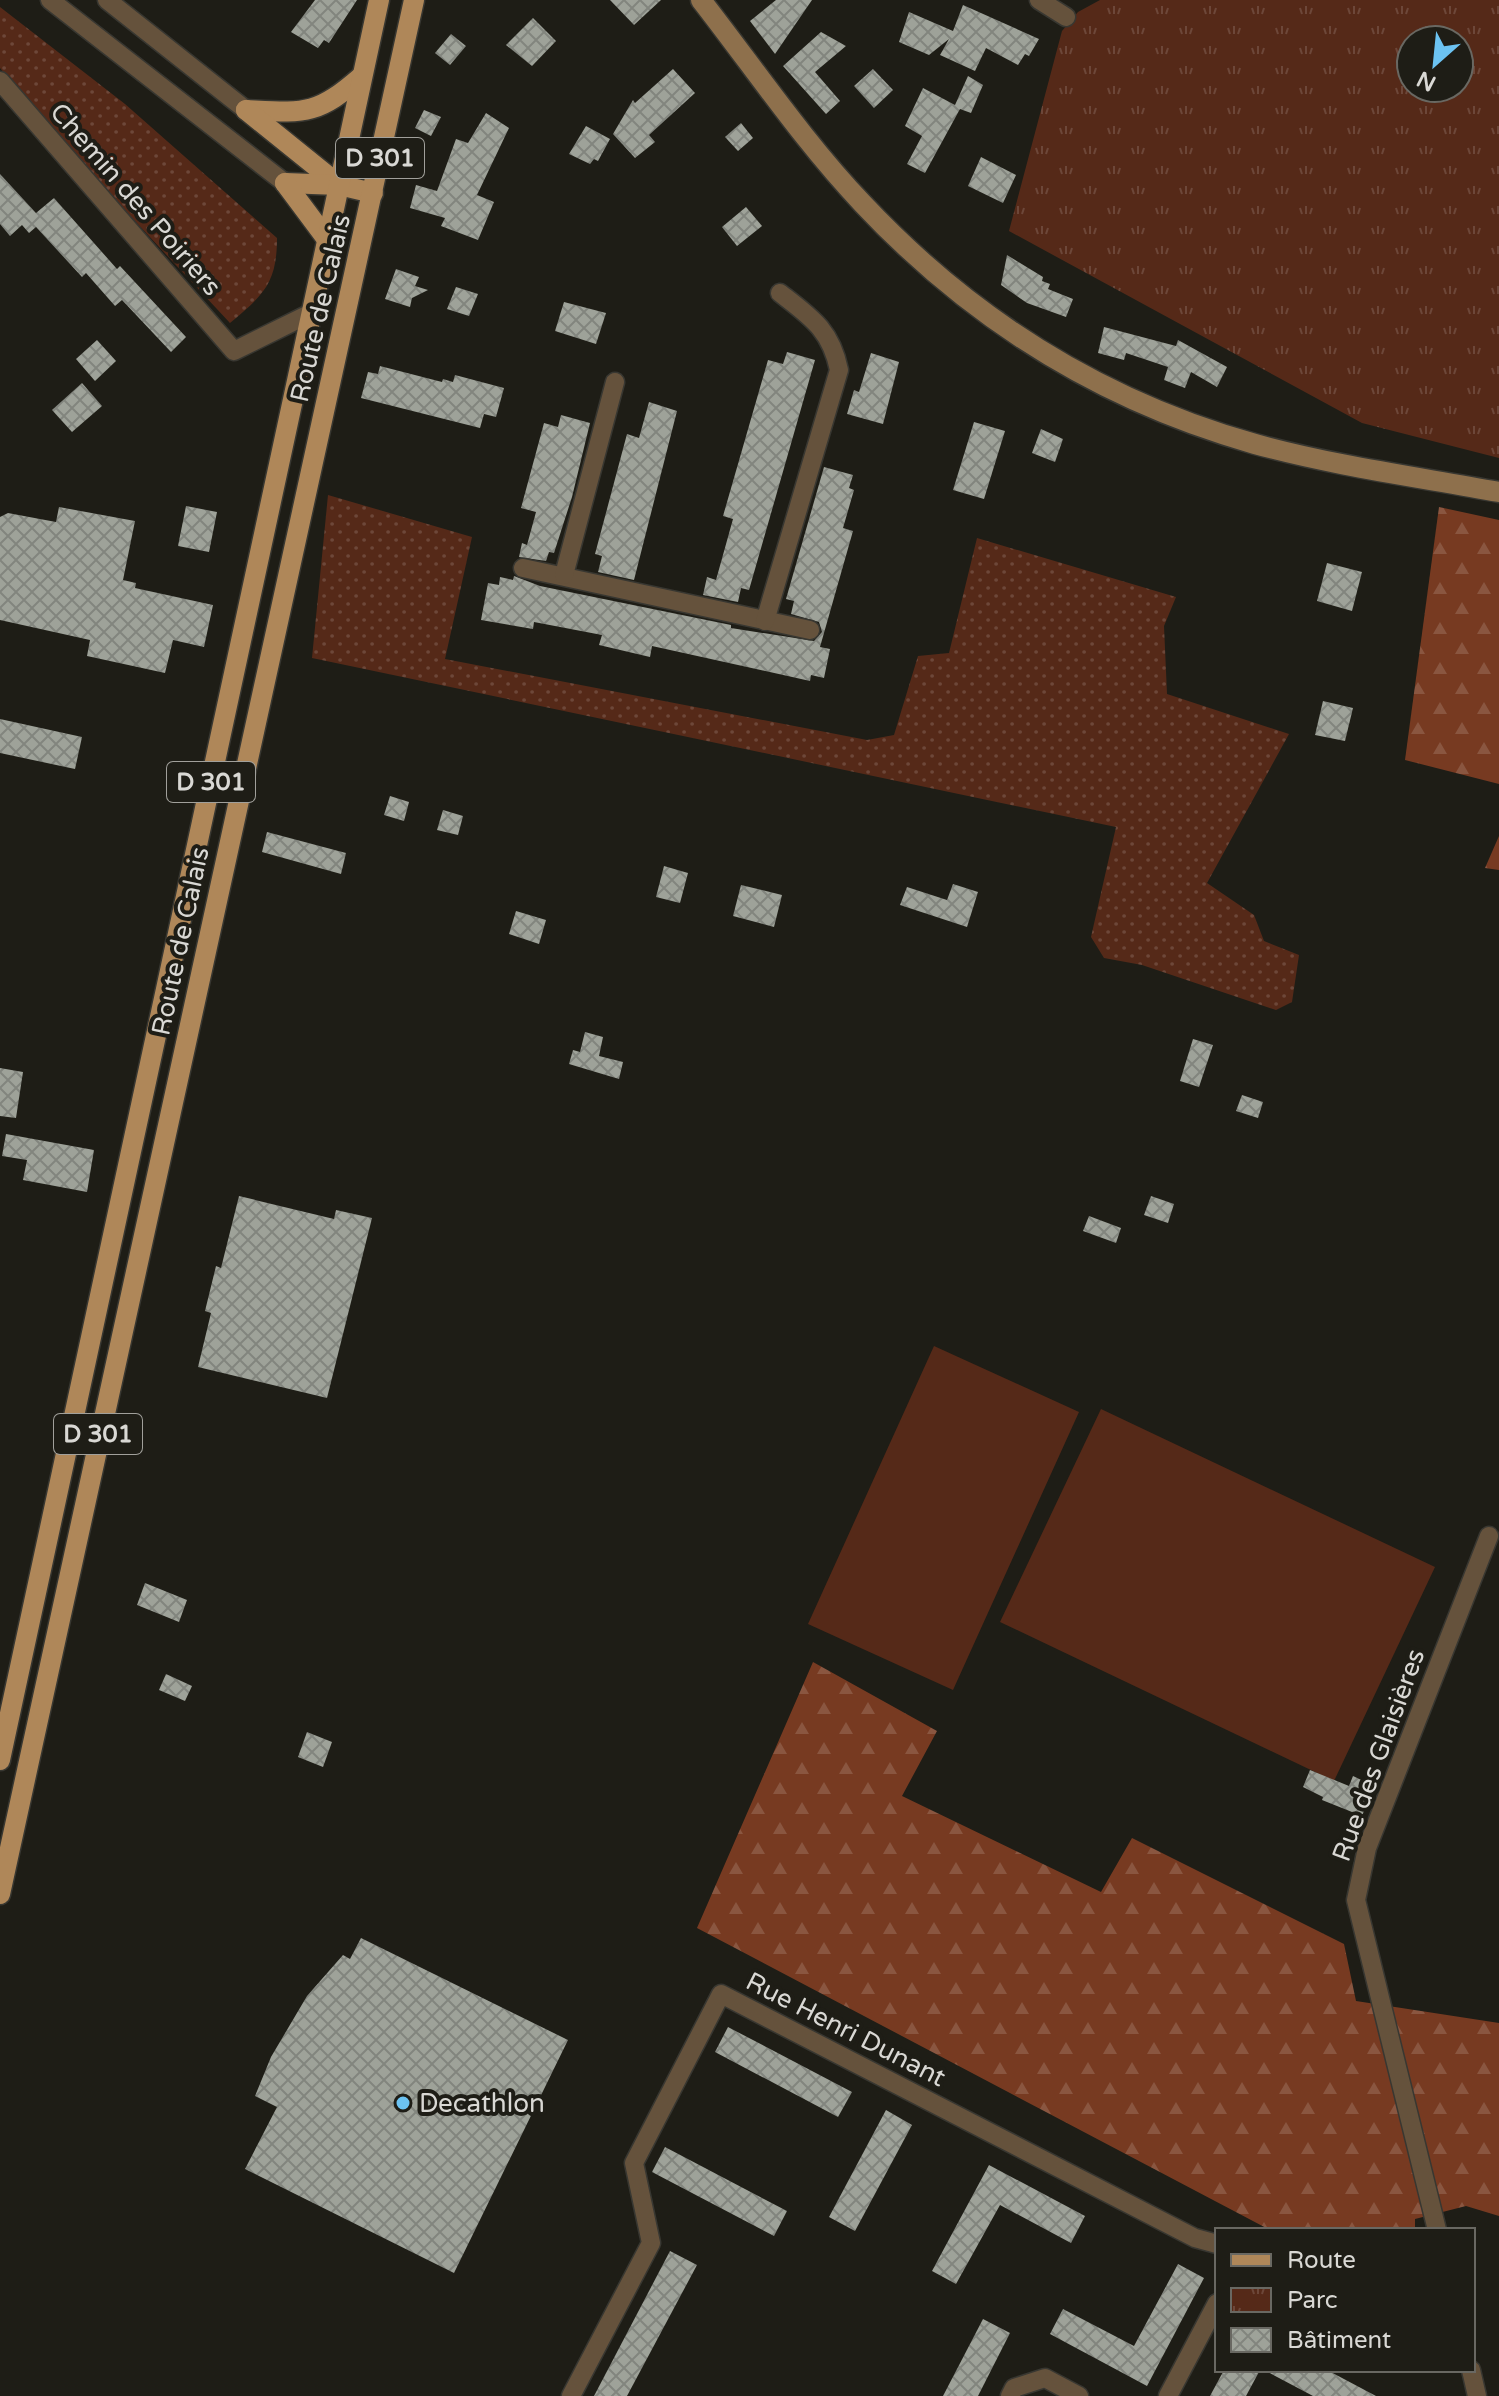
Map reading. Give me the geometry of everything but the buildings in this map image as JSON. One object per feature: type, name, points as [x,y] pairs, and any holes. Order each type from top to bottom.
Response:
[{"type":"main road","name":"Route de Calais","points":[[0,1760],[379,0]]},
{"type":"main road","name":"Route de Calais","points":[[0,1894],[414,0]]},
{"type":"main road","points":[[701,0],[860,202],[939,279],[1007,332],[1076,374],[1120,395],[1211,430],[1304,456],[1499,492]]},
{"type":"main road","points":[[246,110],[294,113],[315,110],[331,102],[362,76]]},
{"type":"main road","points":[[246,110],[339,185]]},
{"type":"main road","points":[[285,183],[339,185],[373,193]]},
{"type":"main road","points":[[285,183],[326,238]]},
{"type":"street","points":[[50,0],[285,183]]},
{"type":"street","points":[[107,0],[246,110]]},
{"type":"street","points":[[1039,0],[1066,17]]},
{"type":"street","name":"Chemin des Poiriers","points":[[0,81],[234,351],[311,313]]},
{"type":"street","points":[[765,621],[839,370],[834,345],[817,322],[780,293]]},
{"type":"street","points":[[564,575],[615,382]]},
{"type":"street","points":[[523,568],[810,630]]},
{"type":"street","name":"Rue des Glaisières","points":[[1437,2228],[1356,1900],[1367,1848],[1489,1536]]},
{"type":"street","name":"Rue Henri Dunant","points":[[571,2396],[651,2243],[634,2163],[721,1994],[1195,2238],[1215,2243]]},
{"type":"street","points":[[1168,2396],[1215,2307]]},
{"type":"street","points":[[1471,2372],[1477,2396]]},
{"type":"street","points":[[1010,2396],[1014,2388],[1045,2378],[1079,2396]]},
{"type":"green space","points":[[1100,0],[1499,0],[1499,458],[1362,423],[1009,231],[1062,31],[1078,12]]},
{"type":"green space","points":[[0,7],[125,104],[277,238],[271,278],[259,296],[230,323],[64,145],[0,68]]},
{"type":"green space","points":[[328,495],[472,537],[445,659],[867,740],[894,735],[918,656],[949,653],[977,538],[1176,597],[1164,626],[1167,694],[1289,734],[1207,883],[1254,915],[1264,941],[1299,955],[1292,1002],[1276,1010],[1142,965],[1104,958],[1091,937],[1116,827],[312,658]]},
{"type":"green space","points":[[1439,507],[1499,520],[1499,784],[1405,760]]},
{"type":"green space","points":[[1499,836],[1499,870],[1485,868]]},
{"type":"green space","points":[[934,1346],[1079,1412],[953,1690],[808,1624]]},
{"type":"green space","points":[[1101,1409],[1435,1567],[1334,1781],[1000,1622]]},
{"type":"green space","points":[[813,1662],[937,1731],[902,1796],[1101,1892],[1132,1838],[1344,1944],[1356,2001],[1499,2023],[1499,2216],[1466,2206],[1415,2219],[1415,2228],[1266,2228],[697,1928]]},
{"type":"place","name":"Decathlon","points":[[403,2103]]}]
